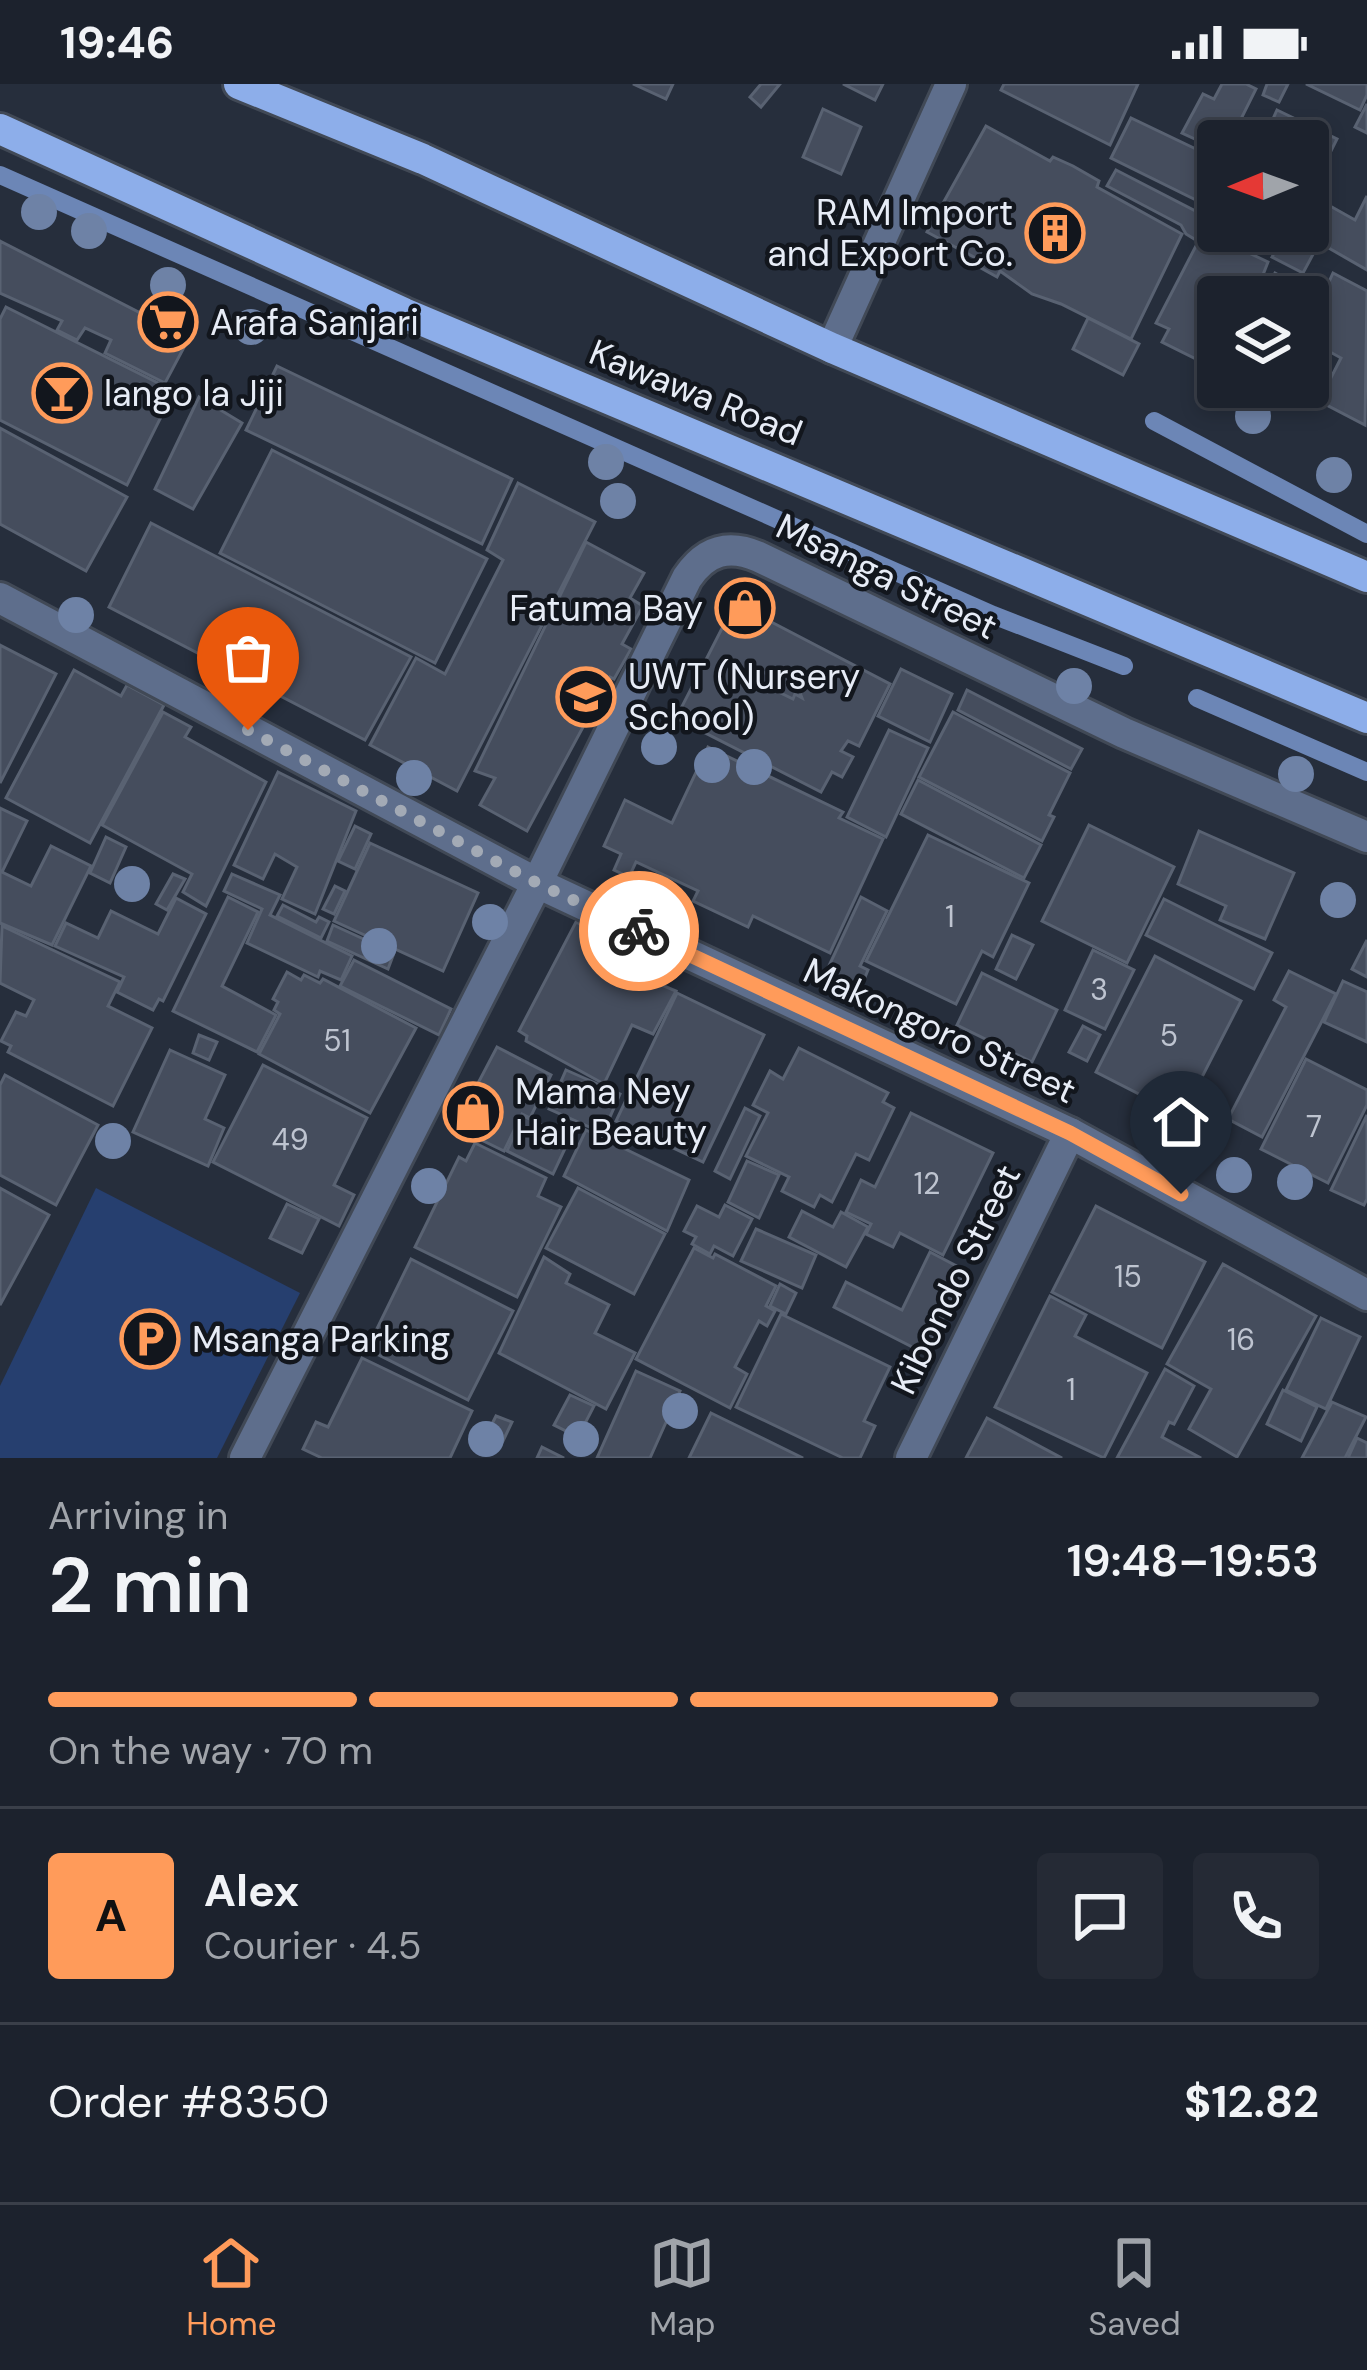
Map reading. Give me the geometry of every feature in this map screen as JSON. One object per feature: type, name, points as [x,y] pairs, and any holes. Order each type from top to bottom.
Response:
[{"type":"main road","points":[[239,84],[423,159],[832,348],[1367,578]]},
{"type":"main road","name":"Kawawa Road","points":[[0,130],[404,313],[1367,718]]},
{"type":"street","points":[[832,348],[951,84]]},
{"type":"street","name":"Msanga Street","points":[[245,1458],[687,578],[710,554],[727,549],[759,556],[1124,733],[1367,838]]},
{"type":"street","name":"Makongoro Street","points":[[0,598],[537,883],[1070,1133],[1367,1294]]},
{"type":"street","name":"Kibondo Street","points":[[911,1458],[1070,1133]]},
{"type":"shaded area","name":"Msanga Parking","points":[[96,1188],[300,1293],[217,1458],[0,1458],[0,1386]]},
{"type":"building","points":[[633,84],[673,84],[666,99]]},
{"type":"building","points":[[761,84],[780,84],[761,107],[750,97]]},
{"type":"building","points":[[843,84],[883,84],[875,100]]},
{"type":"building","points":[[1004,84],[1138,84],[1110,145],[1001,90]]},
{"type":"building","points":[[1222,84],[1256,89],[1240,120],[1197,120],[1197,140],[1182,133],[1203,94],[1214,99]]},
{"type":"building","points":[[1267,84],[1288,84],[1279,102],[1263,95]]},
{"type":"building","points":[[1306,84],[1367,84],[1367,95],[1360,110]]},
{"type":"building","points":[[1367,104],[1367,133],[1355,127]]},
{"type":"building","points":[[823,109],[861,127],[841,174],[803,157]]},
{"type":"building","points":[[1277,110],[1298,120],[1272,120]]},
{"type":"building","points":[[1131,118],[1196,149],[1197,201],[1111,158]]},
{"type":"building","name":"RAM Import and Export Co.","points":[[986,126],[1050,161],[1053,157],[1073,166],[1099,181],[1097,187],[1182,234],[1131,339],[1032,294],[1000,271],[997,277],[981,268],[985,263],[927,232]]},
{"type":"building","points":[[1116,170],[1197,212],[1196,240],[1181,225],[1107,186]]},
{"type":"building","points":[[1367,196],[1367,270],[1329,248],[1329,205],[1355,220]]},
{"type":"building","points":[[0,241],[189,338],[165,383],[105,353],[111,340],[85,328],[77,340],[57,330],[62,321],[0,293]]},
{"type":"building","points":[[1197,244],[1197,252],[1247,252],[1268,262],[1262,276],[1197,276],[1197,360],[1162,342],[1169,329],[1156,323]]},
{"type":"building","points":[[1275,252],[1314,252],[1303,273],[1272,257]]},
{"type":"building","points":[[1333,273],[1367,291],[1365,425],[1329,406],[1329,381],[1341,358],[1329,351]]},
{"type":"building","points":[[6,307],[174,391],[127,485],[0,420],[0,319]]},
{"type":"building","points":[[1088,318],[1139,344],[1123,375],[1073,349]]},
{"type":"building","points":[[277,366],[512,479],[482,544],[246,430]]},
{"type":"building","points":[[199,397],[242,423],[193,509],[155,489]]},
{"type":"building","points":[[0,428],[127,497],[86,571],[0,524]]},
{"type":"building","points":[[272,450],[487,559],[435,663],[220,553]]},
{"type":"building","points":[[518,483],[595,522],[457,791],[370,745],[416,658],[445,674],[503,560],[487,550]]},
{"type":"building","points":[[151,523],[411,657],[365,740],[109,607]]},
{"type":"building","points":[[586,542],[644,573],[630,598],[643,606],[622,644],[631,649],[614,679],[610,677],[527,831],[480,805],[495,778],[475,771]]},
{"type":"building","points":[[735,603],[890,684],[859,746],[848,741],[841,751],[853,757],[842,777],[832,772],[821,792],[676,718]]},
{"type":"building","points":[[0,645],[56,674],[0,783]]},
{"type":"building","points":[[750,669],[799,690],[802,698],[795,694],[793,699],[746,676]]},
{"type":"building","points":[[901,669],[952,694],[930,742],[878,716]]},
{"type":"building","points":[[74,670],[121,696],[127,685],[164,705],[90,843],[6,798]]},
{"type":"building","points":[[967,690],[1082,749],[1071,769],[958,710]]},
{"type":"building","points":[[163,712],[191,727],[185,737],[266,782],[206,906],[183,892],[192,874],[102,825]]},
{"type":"building","points":[[953,712],[1070,773],[1042,841],[919,777]]},
{"type":"building","points":[[889,730],[928,748],[886,837],[847,817]]},
{"type":"building","points":[[708,747],[843,812],[839,818],[883,839],[830,953],[753,916],[748,927],[693,901],[698,891],[636,862],[629,877],[614,870],[621,854],[604,846],[625,800],[672,823]]},
{"type":"building","points":[[278,772],[356,811],[315,914],[282,899],[297,867],[275,854],[263,879],[234,865]]},
{"type":"building","points":[[918,780],[1041,845],[1024,878],[901,814]]},
{"type":"building","points":[[0,808],[27,821],[2,872],[31,886],[51,846],[91,866],[52,945],[0,923]]},
{"type":"building","points":[[1089,825],[1174,867],[1127,963],[1042,921]]},
{"type":"building","points":[[355,826],[371,834],[355,869],[338,861]]},
{"type":"building","points":[[1199,831],[1294,873],[1265,939],[1220,920],[1226,906],[1178,884]]},
{"type":"building","points":[[928,835],[1029,883],[993,957],[982,951],[956,1004],[866,961]]},
{"type":"building","points":[[106,837],[126,847],[110,883],[90,873]]},
{"type":"building","points":[[370,843],[478,893],[443,971],[334,921]]},
{"type":"building","points":[[173,874],[185,879],[167,910],[156,904]]},
{"type":"building","points":[[232,874],[280,895],[270,915],[352,956],[341,980],[320,971],[318,977],[247,943],[262,909],[224,891]]},
{"type":"building","points":[[335,886],[345,891],[334,914],[323,909]]},
{"type":"building","points":[[228,897],[258,912],[222,986],[276,1015],[257,1052],[173,1011]]},
{"type":"building","points":[[861,897],[887,911],[860,966],[868,970],[861,987],[827,970]]},
{"type":"building","points":[[176,898],[206,914],[163,1001],[159,999],[153,1010],[117,992],[124,977],[55,946],[66,923],[98,938],[111,911],[158,934]]},
{"type":"building","points":[[1164,899],[1272,953],[1254,989],[1146,935]]},
{"type":"building","points":[[283,905],[316,922],[319,917],[329,922],[321,938],[277,916]]},
{"type":"building","points":[[576,922],[660,968],[652,981],[676,991],[653,1034],[632,1025],[604,1084],[526,1041],[527,1036],[519,1031]]},
{"type":"building","points":[[333,925],[394,953],[388,969],[327,941]]},
{"type":"building","points":[[2,926],[120,982],[108,1006],[152,1028],[113,1106],[8,1052],[11,1046],[1,1041],[16,1012],[26,1016],[34,1000],[0,983]]},
{"type":"building","points":[[1012,935],[1033,945],[1016,979],[996,969]]},
{"type":"building","points":[[1367,940],[1367,977],[1352,969]]},
{"type":"building","points":[[1093,950],[1134,970],[1105,1029],[1065,1010]]},
{"type":"building","points":[[1155,956],[1241,1001],[1182,1116],[1096,1072]]},
{"type":"building","points":[[354,960],[451,1009],[439,1035],[340,986]]},
{"type":"building","points":[[1289,971],[1336,994],[1262,1137],[1228,1119],[1286,1007],[1274,1000]]},
{"type":"building","points":[[287,972],[301,980],[304,975],[320,983],[323,979],[416,1028],[370,1113],[259,1054],[280,1014],[274,1010],[278,1002],[273,999]]},
{"type":"building","points":[[982,973],[1057,1010],[1032,1062],[957,1025]]},
{"type":"building","points":[[1343,981],[1367,992],[1367,1042],[1324,1022]]},
{"type":"building","points":[[677,993],[764,1035],[703,1162],[616,1121]]},
{"type":"building","points":[[1083,1026],[1100,1035],[1087,1061],[1069,1052]]},
{"type":"building","points":[[199,1035],[217,1042],[209,1060],[193,1053]]},
{"type":"building","points":[[497,1047],[551,1075],[530,1118],[522,1114],[504,1151],[455,1127]]},
{"type":"building","points":[[799,1048],[888,1093],[883,1102],[894,1108],[869,1160],[856,1154],[832,1202],[820,1195],[814,1207],[782,1191],[789,1177],[746,1156],[768,1113],[753,1105],[770,1071],[783,1079]]},
{"type":"building","points":[[170,1050],[225,1075],[205,1119],[224,1128],[208,1166],[133,1132]]},
{"type":"building","points":[[1306,1059],[1367,1090],[1367,1105],[1328,1183],[1261,1149]]},
{"type":"building","points":[[263,1065],[367,1118],[334,1185],[354,1195],[339,1226],[213,1162]]},
{"type":"building","points":[[566,1070],[620,1094],[603,1133],[549,1109]]},
{"type":"building","points":[[5,1075],[98,1125],[56,1205],[0,1175],[0,1085]]},
{"type":"building","points":[[745,1108],[760,1116],[730,1179],[715,1171]]},
{"type":"building","points":[[911,1113],[993,1153],[943,1255],[900,1233],[893,1247],[866,1234],[871,1224],[846,1212],[861,1180],[875,1187]]},
{"type":"building","points":[[1367,1115],[1367,1199],[1364,1205],[1331,1190]]},
{"type":"building","points":[[523,1116],[570,1138],[553,1174],[507,1151]]},
{"type":"building","points":[[586,1130],[689,1180],[667,1231],[564,1176]]},
{"type":"building","points":[[475,1143],[546,1178],[538,1196],[561,1207],[517,1297],[415,1247],[459,1157],[466,1161]]},
{"type":"building","points":[[747,1161],[779,1175],[759,1218],[728,1202]]},
{"type":"building","points":[[0,1188],[49,1215],[0,1305]]},
{"type":"building","points":[[578,1188],[665,1234],[634,1294],[546,1248]]},
{"type":"building","points":[[287,1204],[319,1219],[302,1253],[270,1238]]},
{"type":"building","points":[[725,1205],[752,1219],[733,1256],[714,1246],[710,1254],[692,1244],[696,1237],[684,1231],[697,1206],[719,1217]]},
{"type":"building","points":[[1096,1206],[1205,1262],[1162,1348],[1052,1292]]},
{"type":"building","points":[[802,1211],[833,1227],[841,1212],[868,1227],[846,1267],[789,1237]]},
{"type":"building","points":[[756,1229],[816,1255],[802,1288],[741,1261]]},
{"type":"building","points":[[694,1248],[776,1286],[766,1306],[775,1311],[767,1326],[759,1321],[735,1367],[747,1374],[730,1408],[636,1359]]},
{"type":"building","points":[[930,1252],[966,1271],[926,1354],[834,1307],[846,1282],[902,1310]]},
{"type":"building","points":[[544,1257],[570,1274],[566,1283],[609,1305],[595,1333],[635,1353],[606,1409],[499,1353]]},
{"type":"building","points":[[411,1259],[513,1311],[468,1400],[367,1349]]},
{"type":"building","points":[[1223,1264],[1316,1316],[1237,1457],[1189,1429],[1211,1389],[1167,1364]]},
{"type":"building","points":[[780,1284],[796,1293],[786,1314],[770,1306]]},
{"type":"building","points":[[1050,1296],[1086,1315],[1075,1336],[1147,1373],[1104,1458],[995,1407]]},
{"type":"building","points":[[781,1314],[890,1367],[864,1421],[875,1426],[860,1458],[843,1458],[736,1407]]},
{"type":"building","points":[[1321,1318],[1360,1337],[1326,1409],[1286,1390]]},
{"type":"building","points":[[362,1358],[472,1411],[450,1458],[322,1458],[303,1449],[316,1422],[328,1427]]},
{"type":"building","points":[[1165,1369],[1194,1386],[1162,1437],[1201,1458],[1117,1458]]},
{"type":"building","points":[[636,1371],[680,1391],[650,1458],[597,1458]]},
{"type":"building","points":[[1283,1390],[1317,1407],[1301,1441],[1267,1424]]},
{"type":"building","points":[[570,1395],[594,1406],[578,1437],[554,1425]]},
{"type":"building","points":[[1332,1402],[1366,1417],[1345,1458],[1302,1458]]},
{"type":"building","points":[[711,1413],[803,1458],[689,1458]]},
{"type":"building","points":[[496,1416],[512,1422],[503,1441],[487,1434]]},
{"type":"building","points":[[987,1418],[1062,1458],[966,1458]]},
{"type":"building","points":[[1357,1438],[1367,1443],[1367,1458],[1348,1458]]},
{"type":"building","points":[[542,1447],[564,1458],[537,1458]]},
{"type":"waterway","points":[[0,175],[993,615],[1124,666]]},
{"type":"waterway","points":[[1154,421],[1367,534]]},
{"type":"waterway","points":[[1197,698],[1367,772]]},
{"type":"way so far","points":[[248,730],[537,883],[639,931]]},
{"type":"place","name":"RAM Import and Export Co.","points":[[1055,233]]},
{"type":"place","name":"Arafa Sanjari","points":[[168,322]]},
{"type":"place","name":"lango la Jiji","points":[[62,393]]},
{"type":"place","name":"Fatuma Bay","points":[[745,608]]},
{"type":"place","name":"UWT (Nursery School)","points":[[586,697]]},
{"type":"place","name":"Mama Ney Hair Beauty","points":[[473,1112]]},
{"type":"place","name":"Msanga Parking","points":[[150,1339]]},
{"type":"route","points":[[639,931],[1070,1133],[1181,1194]]}]
